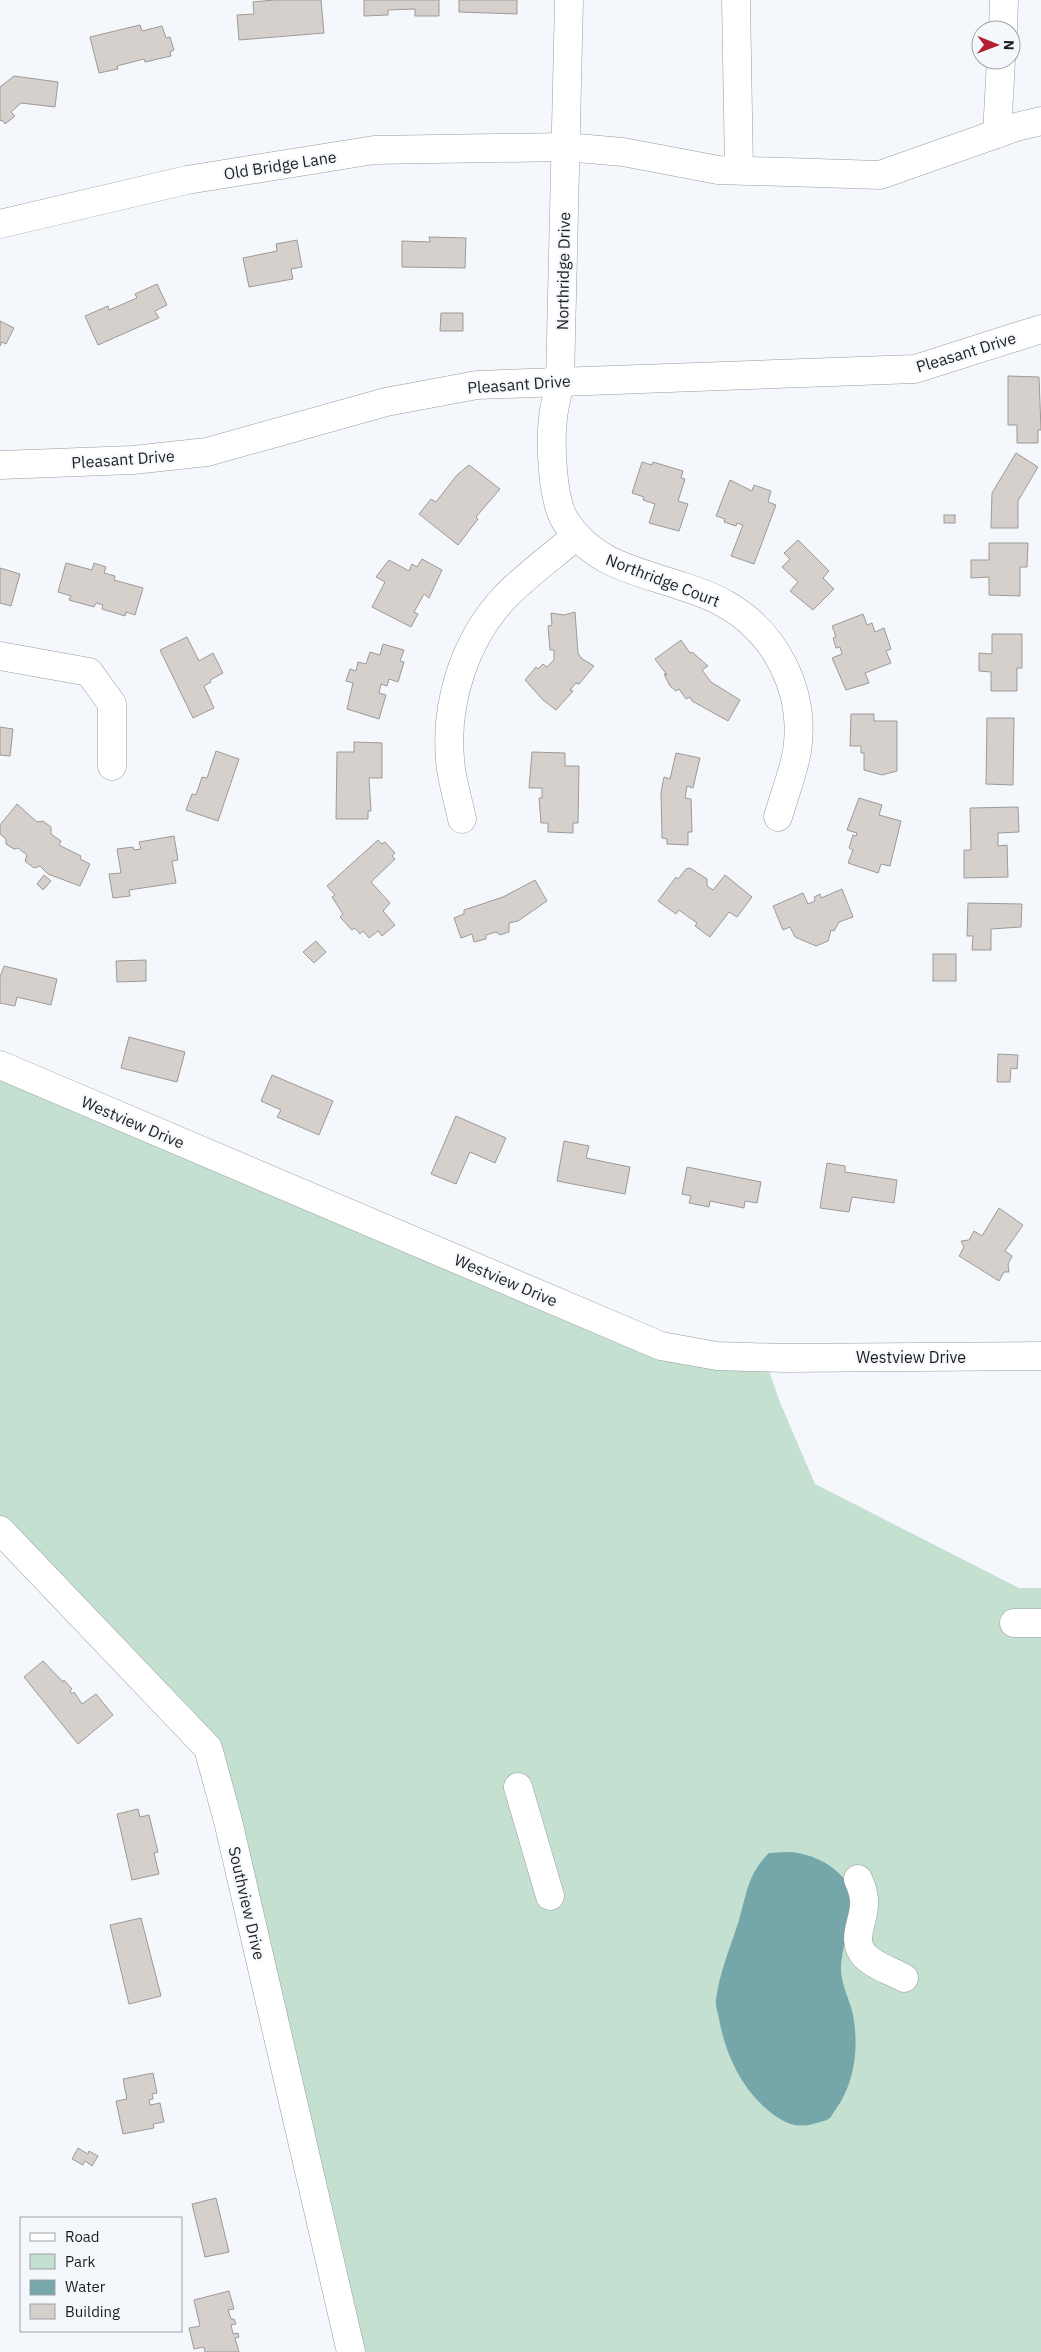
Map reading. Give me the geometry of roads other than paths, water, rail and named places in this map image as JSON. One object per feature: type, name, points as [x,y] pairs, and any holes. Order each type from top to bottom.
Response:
[{"type":"street","name":"Northridge Drive","points":[[568,0],[560,381],[553,419],[554,488],[558,505],[565,521],[576,536]]},
{"type":"street","points":[[736,0],[739,170]]},
{"type":"street","points":[[1003,20],[1004,0]]},
{"type":"street","points":[[997,134],[1000,70]]},
{"type":"street","name":"Old Bridge Lane","points":[[0,224],[188,180],[374,150],[565,147],[623,152],[718,170],[880,175],[997,134],[1041,122]]},
{"type":"street","name":"Pleasant Drive","points":[[0,464],[133,460],[207,452],[386,402],[477,385],[915,369],[1041,329]]},
{"type":"street","points":[[462,819],[450,762],[449,747],[452,703],[465,661],[486,622],[503,599],[576,536]]},
{"type":"street","name":"Northridge Court","points":[[576,536],[585,546],[608,561],[724,603],[757,628],[774,649],[792,685],[798,725],[797,752],[778,817]]},
{"type":"street","points":[[0,656],[89,672],[112,704],[112,766]]},
{"type":"street","name":"Westview Drive","points":[[0,1065],[661,1346],[717,1356],[784,1358],[1041,1356]]},
{"type":"street","name":"Southview Drive","points":[[0,1530],[208,1748],[228,1821],[351,2352]]},
{"type":"street","points":[[1014,1624],[1041,1623]]},
{"type":"street","points":[[518,1787],[550,1896]]},
{"type":"street","points":[[858,1879],[864,1894],[864,1908],[857,1940],[858,1947],[876,1964],[904,1978]]},
{"type":"water","points":[[789,1852],[816,1858],[833,1868],[846,1882],[852,1896],[841,1971],[855,2027],[854,2064],[848,2087],[830,2118],[821,2122],[800,2126],[793,2125],[774,2115],[762,2105],[746,2086],[729,2054],[716,2007],[722,1970],[752,1876],[769,1853]]}]
